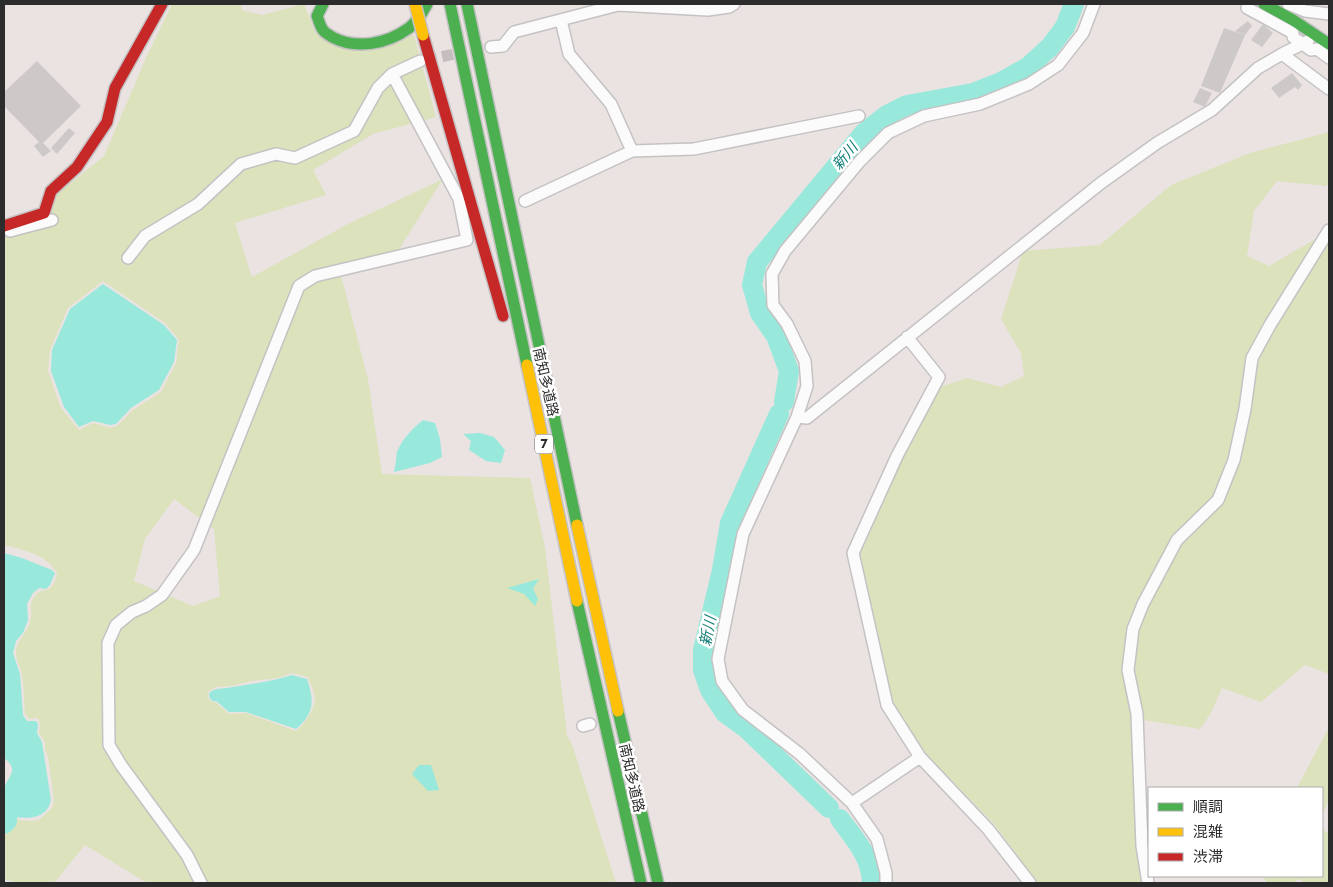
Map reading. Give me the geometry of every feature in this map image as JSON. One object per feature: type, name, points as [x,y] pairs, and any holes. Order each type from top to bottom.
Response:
[{"type":"main road","points":[[4,226],[44,213],[51,191],[77,167],[107,122],[115,88],[162,4]]},
{"type":"main road","points":[[323,4],[317,16],[324,32],[336,39],[352,44],[366,44],[394,38],[404,32],[424,13],[427,4]]},
{"type":"main road","points":[[416,4],[423,35],[507,331]]},
{"type":"main road","name":"南知多道路","points":[[450,4],[572,578],[641,883]]},
{"type":"main road","name":"南知多道路","points":[[467,4],[592,597],[658,883]]},
{"type":"main road","points":[[1264,4],[1289,24],[1318,36],[1329,44]]},
{"type":"main road","points":[[1318,36],[1329,29]]},
{"type":"main road","points":[[512,350],[533,420],[540,428]]},
{"type":"street","points":[[491,47],[503,46],[514,32],[618,4],[708,10],[729,7],[734,4]]},
{"type":"street","points":[[886,883],[886,873],[877,839],[852,804],[800,754],[743,710],[722,681],[718,659],[743,534],[797,418],[807,386],[805,360],[786,324],[773,305],[772,274],[785,251],[860,161],[888,133],[924,116],[980,104],[1030,84],[1058,65],[1083,33],[1094,4]]},
{"type":"street","points":[[1288,4],[1305,11],[1329,14]]},
{"type":"street","points":[[1247,8],[1289,24],[1293,37],[1311,50],[1317,49],[1329,58]]},
{"type":"street","points":[[1289,24],[1305,11]]},
{"type":"street","points":[[561,20],[569,54],[611,104],[632,151]]},
{"type":"street","points":[[797,418],[808,418],[1101,183],[1158,143],[1212,110],[1258,68],[1318,36]]},
{"type":"street","points":[[1282,54],[1329,89]]},
{"type":"street","points":[[128,258],[145,236],[198,204],[241,164],[276,154],[295,158],[354,131],[378,88],[392,74],[420,61]]},
{"type":"street","points":[[201,883],[187,854],[121,765],[109,745],[108,643],[116,625],[132,612],[146,606],[162,595],[194,550],[299,286],[315,276],[467,240],[459,199],[392,74]]},
{"type":"street","points":[[525,201],[632,151],[694,149],[860,116]]},
{"type":"street","points":[[4,232],[52,220]]},
{"type":"street","points":[[1148,883],[1142,846],[1138,714],[1128,670],[1133,629],[1143,604],[1177,540],[1218,500],[1234,460],[1245,409],[1252,358],[1270,325],[1329,230]]},
{"type":"street","points":[[907,337],[939,377],[897,456],[853,553],[886,706],[920,757],[988,829],[1030,883]]},
{"type":"street","points":[[852,804],[920,757]]},
{"type":"green space","points":[[172,4],[241,4],[242,10],[262,15],[304,4],[314,30],[340,47],[414,35],[436,117],[373,134],[313,170],[326,195],[235,223],[252,277],[348,224],[443,179],[398,251],[338,264],[368,379],[382,474],[530,478],[545,548],[567,735],[573,747],[616,883],[147,883],[85,845],[54,883],[17,883],[6,879],[4,882],[4,810],[12,819],[39,820],[52,808],[54,800],[48,757],[45,750],[45,742],[39,733],[40,724],[38,718],[29,719],[25,714],[22,675],[16,649],[30,622],[31,603],[35,595],[52,586],[57,573],[47,561],[40,557],[4,545],[4,233],[104,156],[146,58]],"holes":[[[103,281],[165,323],[179,340],[176,363],[161,392],[133,410],[117,426],[110,428],[93,423],[79,430],[61,408],[48,371],[50,350],[68,308]],[[174,499],[214,529],[220,596],[193,606],[134,581],[145,539]],[[292,673],[308,677],[314,692],[315,702],[311,711],[296,731],[246,713],[229,714],[215,702],[211,702],[208,697],[209,691],[216,687],[278,678]]]},
{"type":"green space","points":[[1329,132],[1329,182],[1326,186],[1277,181],[1254,211],[1247,256],[1269,266],[1329,231],[1329,674],[1305,665],[1261,702],[1222,688],[1211,713],[1200,729],[1131,718],[1136,846],[1141,883],[1038,883],[994,824],[927,755],[891,700],[860,555],[904,455],[940,387],[967,378],[1001,387],[1024,376],[1021,353],[1001,319],[1023,251],[1100,245],[1171,185],[1250,153]]},
{"type":"green space","points":[[1329,727],[1329,801],[1323,812],[1323,787],[1298,787]]},
{"type":"green space","points":[[1323,830],[1329,834],[1329,883],[1305,883],[1298,879],[1294,883],[1267,883],[1263,877],[1323,877]]},
{"type":"water","points":[[103,284],[164,325],[177,340],[174,362],[159,390],[131,408],[116,424],[110,425],[93,421],[79,427],[64,407],[51,371],[52,350],[70,309]]},
{"type":"water","points":[[423,420],[435,423],[440,439],[442,457],[430,463],[394,472],[399,447],[408,434]]},
{"type":"water","points":[[480,433],[494,437],[505,450],[501,463],[486,461],[469,450],[471,441],[463,434]]},
{"type":"water","points":[[4,553],[22,558],[55,573],[50,585],[46,589],[39,588],[33,593],[27,604],[28,620],[23,633],[16,641],[13,653],[20,674],[23,715],[27,721],[36,721],[38,724],[37,733],[42,742],[51,800],[46,811],[31,818],[13,817],[4,806],[5,785],[12,770],[4,758]]},
{"type":"water","points":[[539,579],[533,589],[538,599],[535,606],[524,594],[507,588]]},
{"type":"water","points":[[292,675],[307,679],[312,700],[310,712],[296,729],[246,712],[229,712],[216,701],[212,701],[209,696],[210,692],[216,689],[263,682]]},
{"type":"water","points":[[419,765],[431,765],[439,790],[428,791],[412,774]]},
{"type":"building","points":[[1248,21],[1252,26],[1245,35],[1235,31]]},
{"type":"building","points":[[1263,24],[1273,33],[1262,47],[1251,40]]},
{"type":"building","points":[[1224,28],[1245,35],[1220,93],[1201,86]]},
{"type":"building","points":[[37,61],[81,106],[43,143],[51,151],[43,157],[34,146],[39,142],[4,106],[4,92]]},
{"type":"building","points":[[1292,73],[1302,85],[1298,90],[1295,87],[1279,98],[1271,88]]},
{"type":"building","points":[[1200,88],[1212,93],[1205,107],[1193,102]]},
{"type":"building","points":[[69,128],[75,133],[57,154],[51,148]]},
{"type":"waterway","name":"新川","points":[[784,402],[789,371],[776,336],[760,313],[752,285],[757,262],[864,133],[887,115],[907,105],[973,93],[1001,82],[1028,67],[1050,47],[1065,27],[1074,4]]},
{"type":"waterway","name":"新川","points":[[779,414],[730,523],[722,570],[703,650],[703,670],[710,690],[725,713],[747,729],[829,808]]},
{"type":"waterway","points":[[4,824],[7,821],[7,811]]},
{"type":"waterway","name":"新川","points":[[840,819],[865,856],[869,865],[872,883]]},
{"type":"tunnel","points":[[426,60],[465,52]]},
{"type":"traffic: fast","points":[[323,4],[317,16],[324,31],[341,41],[361,44],[381,41],[400,34],[414,23],[427,4]]},
{"type":"traffic: fast","points":[[450,4],[527,365]]},
{"type":"traffic: fast","points":[[467,4],[577,525]]},
{"type":"traffic: fast","points":[[1264,4],[1293,20],[1329,44]]},
{"type":"traffic: fast","points":[[577,601],[641,883]]},
{"type":"traffic: fast","points":[[618,711],[658,883]]},
{"type":"traffic: slow","points":[[415,4],[423,35]]},
{"type":"traffic: slow","points":[[527,365],[577,601]]},
{"type":"traffic: slow","points":[[577,525],[618,711]]},
{"type":"traffic: jam","points":[[4,226],[44,213],[51,191],[77,167],[107,122],[115,88],[162,4]]},
{"type":"traffic: jam","points":[[423,35],[503,316]]}]
